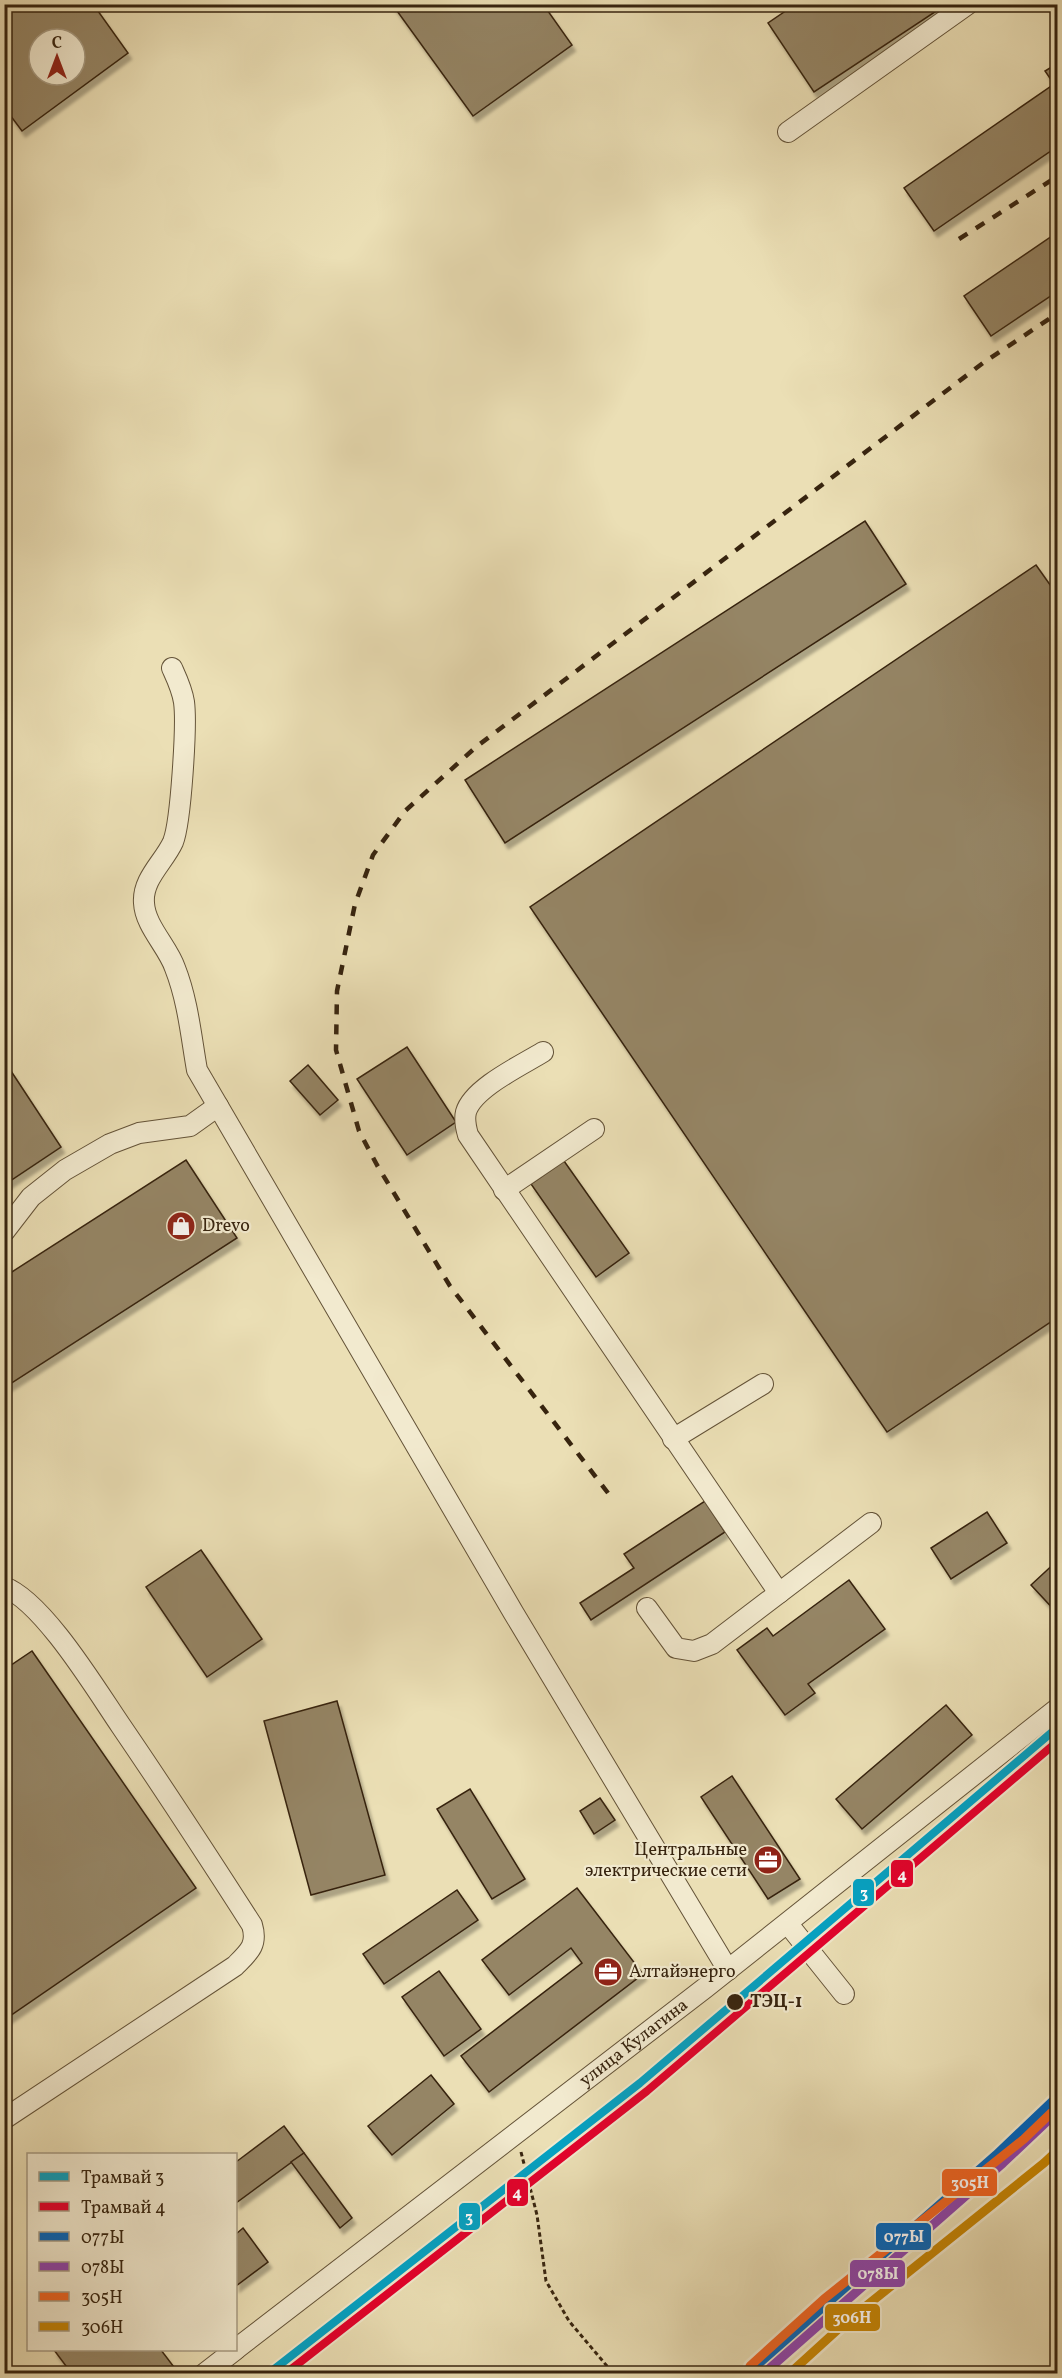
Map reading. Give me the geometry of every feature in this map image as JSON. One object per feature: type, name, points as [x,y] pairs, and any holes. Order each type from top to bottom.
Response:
[{"type":"street","points":[[788,132],[968,4]]},
{"type":"street","points":[[172,668],[181,688],[185,714],[177,822],[174,840],[147,885],[144,903],[149,919],[175,966],[187,1004],[197,1070],[507,1602],[728,1970]]},
{"type":"street","points":[[543,1052],[478,1094],[466,1112],[465,1123],[468,1135],[779,1593]]},
{"type":"street","points":[[4,1232],[31,1197],[65,1170],[110,1144],[139,1133],[190,1126],[218,1106]]},
{"type":"street","points":[[504,1190],[594,1129]]},
{"type":"street","points":[[674,1439],[763,1384]]},
{"type":"street","points":[[647,1608],[676,1648],[694,1651],[712,1644],[871,1523]]},
{"type":"street","points":[[4,1587],[33,1607],[82,1670],[246,1915],[255,1936],[250,1950],[235,1966],[4,2119]]},
{"type":"street","name":"улица Кулагина","points":[[237,2347],[788,1924],[1058,1708]]},
{"type":"street","points":[[788,1924],[844,1994]]},
{"type":"street","name":"улица Кулагина","points":[[204,2373],[232,2351]]},
{"type":"path","points":[[517,2132],[537,2215],[546,2281],[570,2321],[612,2373],[620,2373]]},
{"type":"building","points":[[4,4],[93,4],[128,53],[87,83],[87,27],[27,27],[27,87],[82,87],[22,131],[4,107]]},
{"type":"building","points":[[392,4],[543,4],[572,45],[473,116]]},
{"type":"building","points":[[796,4],[947,4],[814,92],[768,23]]},
{"type":"building","points":[[1058,63],[1058,146],[934,231],[904,188],[1054,84],[1045,71]]},
{"type":"building","points":[[1058,232],[1058,291],[991,336],[964,296]]},
{"type":"building","points":[[865,521],[906,584],[505,843],[465,780]]},
{"type":"building","points":[[1036,565],[1058,596],[1058,1317],[887,1432],[530,907]]},
{"type":"building","points":[[407,1047],[456,1122],[407,1155],[357,1079]]},
{"type":"building","points":[[308,1065],[338,1100],[320,1115],[290,1081]]},
{"type":"building","points":[[11,1071],[61,1147],[4,1185],[4,1076]]},
{"type":"building","points":[[186,1160],[237,1238],[4,1388],[4,1277]]},
{"type":"building","points":[[564,1161],[629,1253],[596,1277],[531,1184]]},
{"type":"building","points":[[705,1501],[725,1532],[591,1620],[580,1603],[634,1568],[624,1554]]},
{"type":"building","points":[[987,1512],[1007,1543],[951,1579],[931,1548]]},
{"type":"building","points":[[201,1550],[262,1639],[207,1677],[146,1587]]},
{"type":"building","points":[[1058,1560],[1058,1614],[1031,1585]]},
{"type":"building","points":[[849,1580],[885,1629],[808,1684],[815,1693],[785,1715],[737,1650],[767,1628],[773,1636]]},
{"type":"building","points":[[32,1651],[196,1888],[4,2020],[4,1670]]},
{"type":"building","points":[[337,1701],[385,1875],[311,1895],[264,1721]]},
{"type":"building","points":[[946,1705],[972,1735],[862,1829],[836,1799]]},
{"type":"building","points":[[732,1776],[800,1879],[768,1899],[701,1797]]},
{"type":"building","points":[[470,1789],[525,1879],[492,1899],[437,1809]]},
{"type":"building","points":[[600,1798],[615,1820],[594,1834],[580,1811]]},
{"type":"building","points":[[577,1888],[643,1974],[489,2092],[461,2056],[582,1963],[571,1948],[509,1995],[482,1960]]},
{"type":"building","points":[[457,1890],[478,1920],[384,1984],[363,1954]]},
{"type":"building","points":[[439,1971],[481,2029],[444,2056],[402,1997]]},
{"type":"building","points":[[431,2075],[454,2104],[392,2155],[368,2126]]},
{"type":"building","points":[[284,2126],[304,2153],[237,2202],[237,2161]]},
{"type":"building","points":[[304,2153],[352,2218],[340,2228],[291,2162]]},
{"type":"building","points":[[243,2228],[268,2262],[237,2285],[237,2233]]},
{"type":"building","points":[[55,2351],[162,2351],[177,2371],[173,2374],[72,2374]]},
{"type":"railway","points":[[959,239],[1058,176]]},
{"type":"railway","points":[[608,1493],[450,1286],[359,1131],[336,1050],[337,991],[355,904],[373,855],[405,811],[476,747],[983,363],[1058,313]]},
{"type":"tram line","name":"3","points":[[268,2374],[640,2083],[1058,1727]]},
{"type":"tram line","name":"4","points":[[285,2374],[647,2091],[1058,1741]]},
{"type":"transit line","name":"077Ы","points":[[747,2374],[996,2155],[1058,2096]]},
{"type":"transit line","name":"078Ы","points":[[763,2374],[1003,2163],[1058,2111]]},
{"type":"transit line","name":"305Н","points":[[750,2366],[824,2299],[1024,2139],[1051,2113]]},
{"type":"transit line","name":"306Н","points":[[789,2374],[845,2323],[1058,2150]]},
{"type":"place","name":"Drevo","points":[[181,1226]]},
{"type":"place","name":"Центральные электрические сети","points":[[768,1860]]},
{"type":"place","name":"Алтайэнерго","points":[[608,1972]]},
{"type":"place","name":"ТЭЦ-1","points":[[735,2002]]}]
